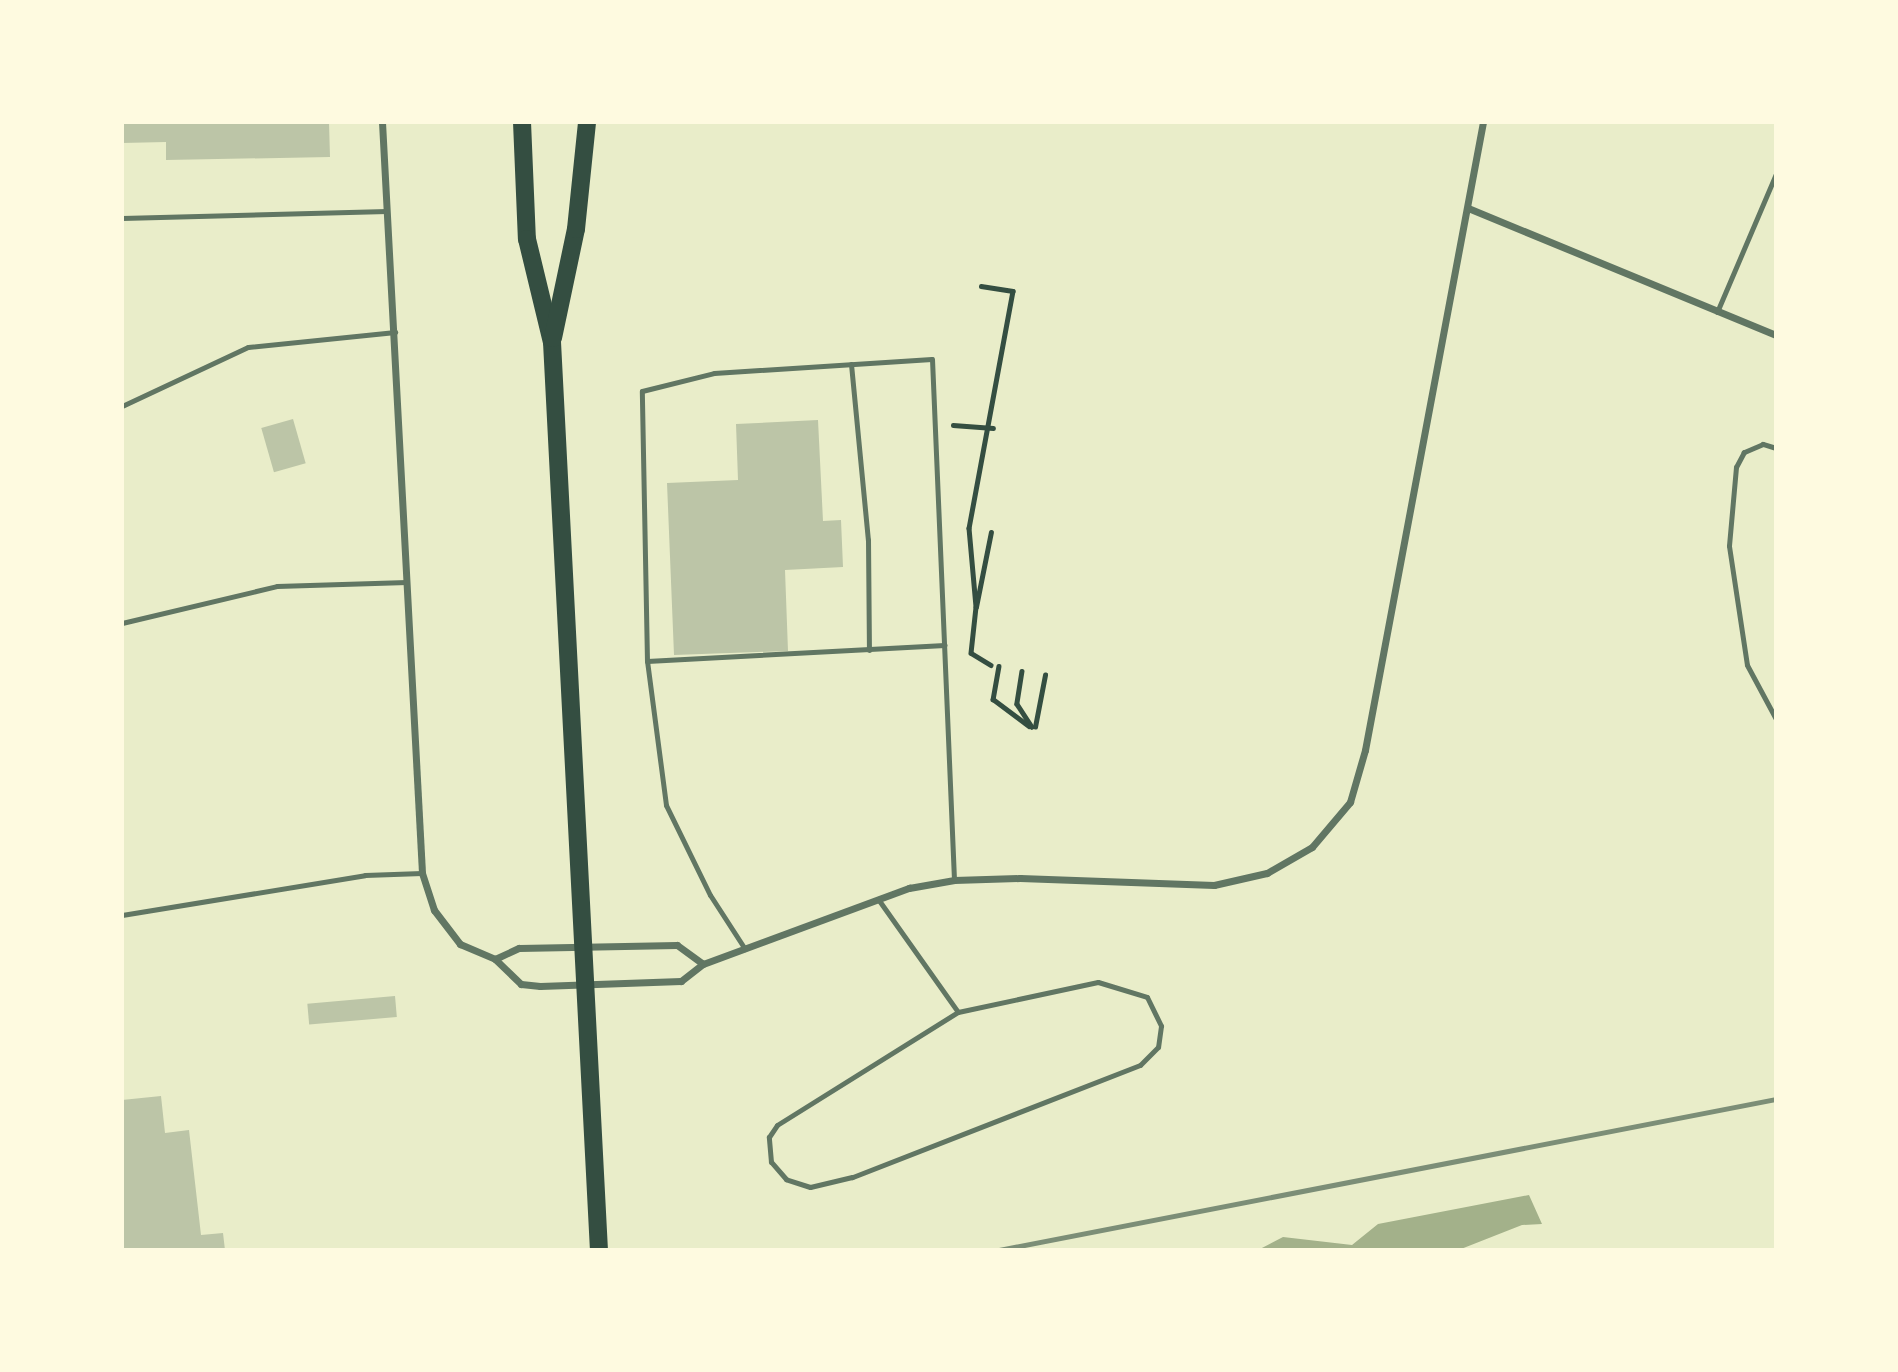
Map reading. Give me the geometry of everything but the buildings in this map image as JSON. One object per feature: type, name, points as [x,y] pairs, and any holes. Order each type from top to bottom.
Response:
[{"type":"main road","points":[[522,122],[527,239],[552,342],[599,1250]]},
{"type":"main road","points":[[552,342],[576,229],[587,122]]},
{"type":"street","points":[[382,122],[422,873],[434,910],[460,944],[495,959],[521,984],[540,986],[681,981],[703,964],[878,899],[954,880],[1020,878],[1214,885],[1242,882],[1292,862],[1332,827],[1350,802],[1365,750],[1483,122]]},
{"type":"street","points":[[1468,208],[1776,335]]},
{"type":"street","points":[[495,959],[519,947],[677,945],[703,964]]},
{"type":"lane","points":[[1717,312],[1776,174]]},
{"type":"lane","points":[[122,218],[387,211]]},
{"type":"lane","points":[[122,405],[248,347],[395,332]]},
{"type":"lane","points":[[745,949],[710,895],[666,805],[647,661],[642,391],[715,373],[932,359],[954,880]]},
{"type":"lane","points":[[851,364],[868,540],[869,650]]},
{"type":"lane","points":[[1776,448],[1763,444],[1744,452],[1736,467],[1729,547],[1747,665],[1776,719]]},
{"type":"lane","points":[[122,623],[277,586],[407,582]]},
{"type":"lane","points":[[647,661],[945,645]]},
{"type":"lane","points":[[122,915],[365,875],[422,873]]},
{"type":"lane","points":[[878,899],[958,1012]]},
{"type":"lane","points":[[1098,982],[1147,997],[1161,1026],[1158,1046],[1140,1065],[852,1177],[810,1187],[786,1179],[771,1162],[769,1137],[777,1125],[958,1012],[1098,982]]},
{"type":"path","points":[[976,607],[969,528],[990,427],[1013,291],[981,286]]},
{"type":"path","points":[[935,427],[990,427]]},
{"type":"path","points":[[990,665],[971,653],[976,607],[991,532]]},
{"type":"path","points":[[999,666],[993,699],[1032,727]]},
{"type":"path","points":[[1022,671],[1017,704],[1032,727]]},
{"type":"path","points":[[1032,727],[1045,675]]},
{"type":"shaded area","points":[[1529,1195],[1542,1224],[1522,1225],[1461,1249],[1260,1249],[1283,1237],[1352,1245],[1378,1224]]},
{"type":"railway","points":[[999,1250],[1776,1099]]}]
